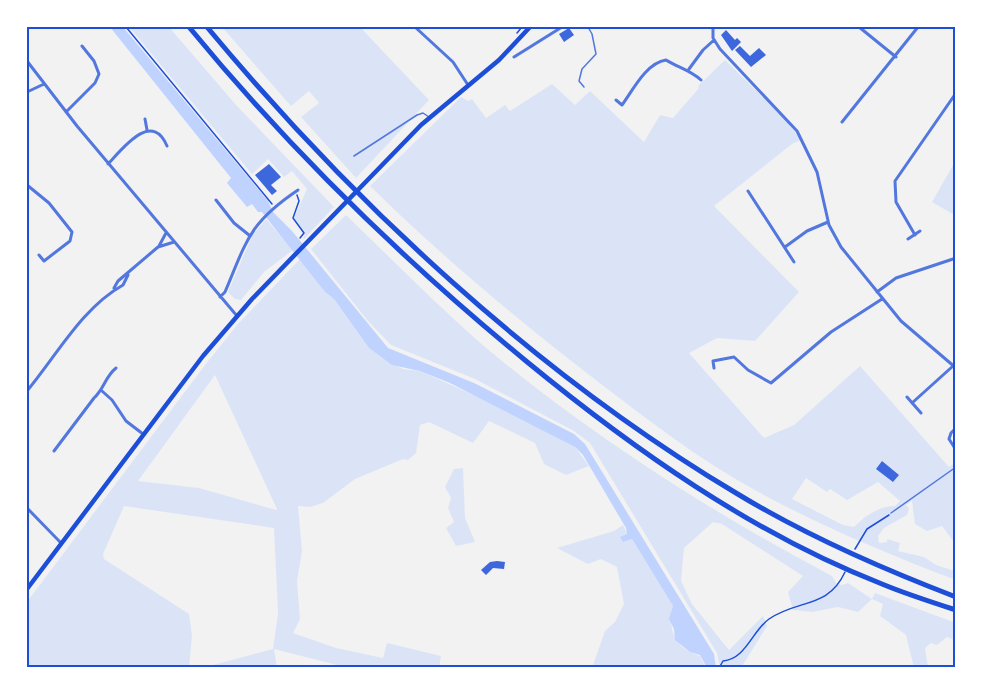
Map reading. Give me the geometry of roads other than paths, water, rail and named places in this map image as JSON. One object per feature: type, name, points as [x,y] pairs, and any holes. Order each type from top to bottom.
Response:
[{"type":"highway","points":[[189,27],[234,82],[347,202],[456,303],[608,426],[663,465],[785,538],[881,584],[956,610]]},
{"type":"highway","points":[[207,27],[301,134],[391,225],[466,293],[615,413],[728,488],[793,525],[900,576],[956,597]]},
{"type":"main road","points":[[27,588],[237,316],[430,117],[499,60],[530,27]]},
{"type":"street","points":[[415,27],[453,62],[468,85]]},
{"type":"street","points":[[514,57],[562,27]]},
{"type":"street","points":[[713,27],[714,40],[797,131],[817,172],[828,222],[841,247],[901,321],[955,367],[912,403]]},
{"type":"street","points":[[860,27],[896,57]]},
{"type":"street","points":[[842,122],[918,27]]},
{"type":"street","points":[[689,69],[703,50],[714,40]]},
{"type":"street","points":[[66,112],[95,83],[99,74],[94,61],[85,53],[82,46]]},
{"type":"street","points":[[616,100],[622,105],[651,67],[661,60],[666,60],[680,68],[689,69],[701,80]]},
{"type":"street","points":[[27,69],[28,62]]},
{"type":"street","points":[[28,62],[108,164],[237,316]]},
{"type":"street","points":[[27,93],[44,84]]},
{"type":"street","points":[[915,235],[896,201],[895,181],[956,93]]},
{"type":"street","points":[[146,119],[147,130]]},
{"type":"street","points":[[108,164],[134,137],[147,130]]},
{"type":"street","points":[[147,130],[161,136],[166,146]]},
{"type":"street","points":[[27,185],[49,203],[72,232],[70,241],[44,261],[39,255]]},
{"type":"street","points":[[220,297],[225,292],[249,235],[274,207],[297,191]]},
{"type":"street","points":[[748,191],[794,262]]},
{"type":"street","points":[[216,200],[234,223],[249,235]]},
{"type":"street","points":[[785,247],[807,231],[828,222]]},
{"type":"street","points":[[908,239],[920,231]]},
{"type":"street","points":[[27,391],[88,314],[113,290],[123,285],[128,275],[158,248],[166,233]]},
{"type":"street","points":[[158,248],[175,242]]},
{"type":"street","points":[[877,292],[896,278],[956,258]]},
{"type":"street","points":[[714,368],[713,359],[734,357],[771,383],[831,332],[882,299]]},
{"type":"street","points":[[54,451],[94,398],[102,391],[108,375],[116,368]]},
{"type":"street","points":[[102,391],[112,400],[126,421],[145,435]]},
{"type":"street","points":[[908,397],[921,413]]},
{"type":"street","points":[[956,428],[949,439],[956,450]]},
{"type":"street","points":[[27,508],[62,543]]},
{"type":"lane","points":[[584,87],[579,81],[582,69],[596,54],[592,34],[588,27]]},
{"type":"lane","points":[[354,156],[417,115],[423,113],[430,117]]},
{"type":"lane","points":[[891,513],[956,467]]},
{"type":"water","points":[[110,27],[123,27],[268,201],[273,212],[292,231],[388,348],[474,383],[574,434],[585,444],[714,654],[716,668],[707,668],[700,655],[690,652],[675,640],[674,629],[669,619],[673,606],[632,539],[623,542],[620,537],[627,534],[626,528],[583,455],[575,447],[450,383],[420,371],[392,365],[369,348],[334,299],[325,292],[262,212],[258,212],[252,204],[247,207],[227,183],[231,178]]}]
